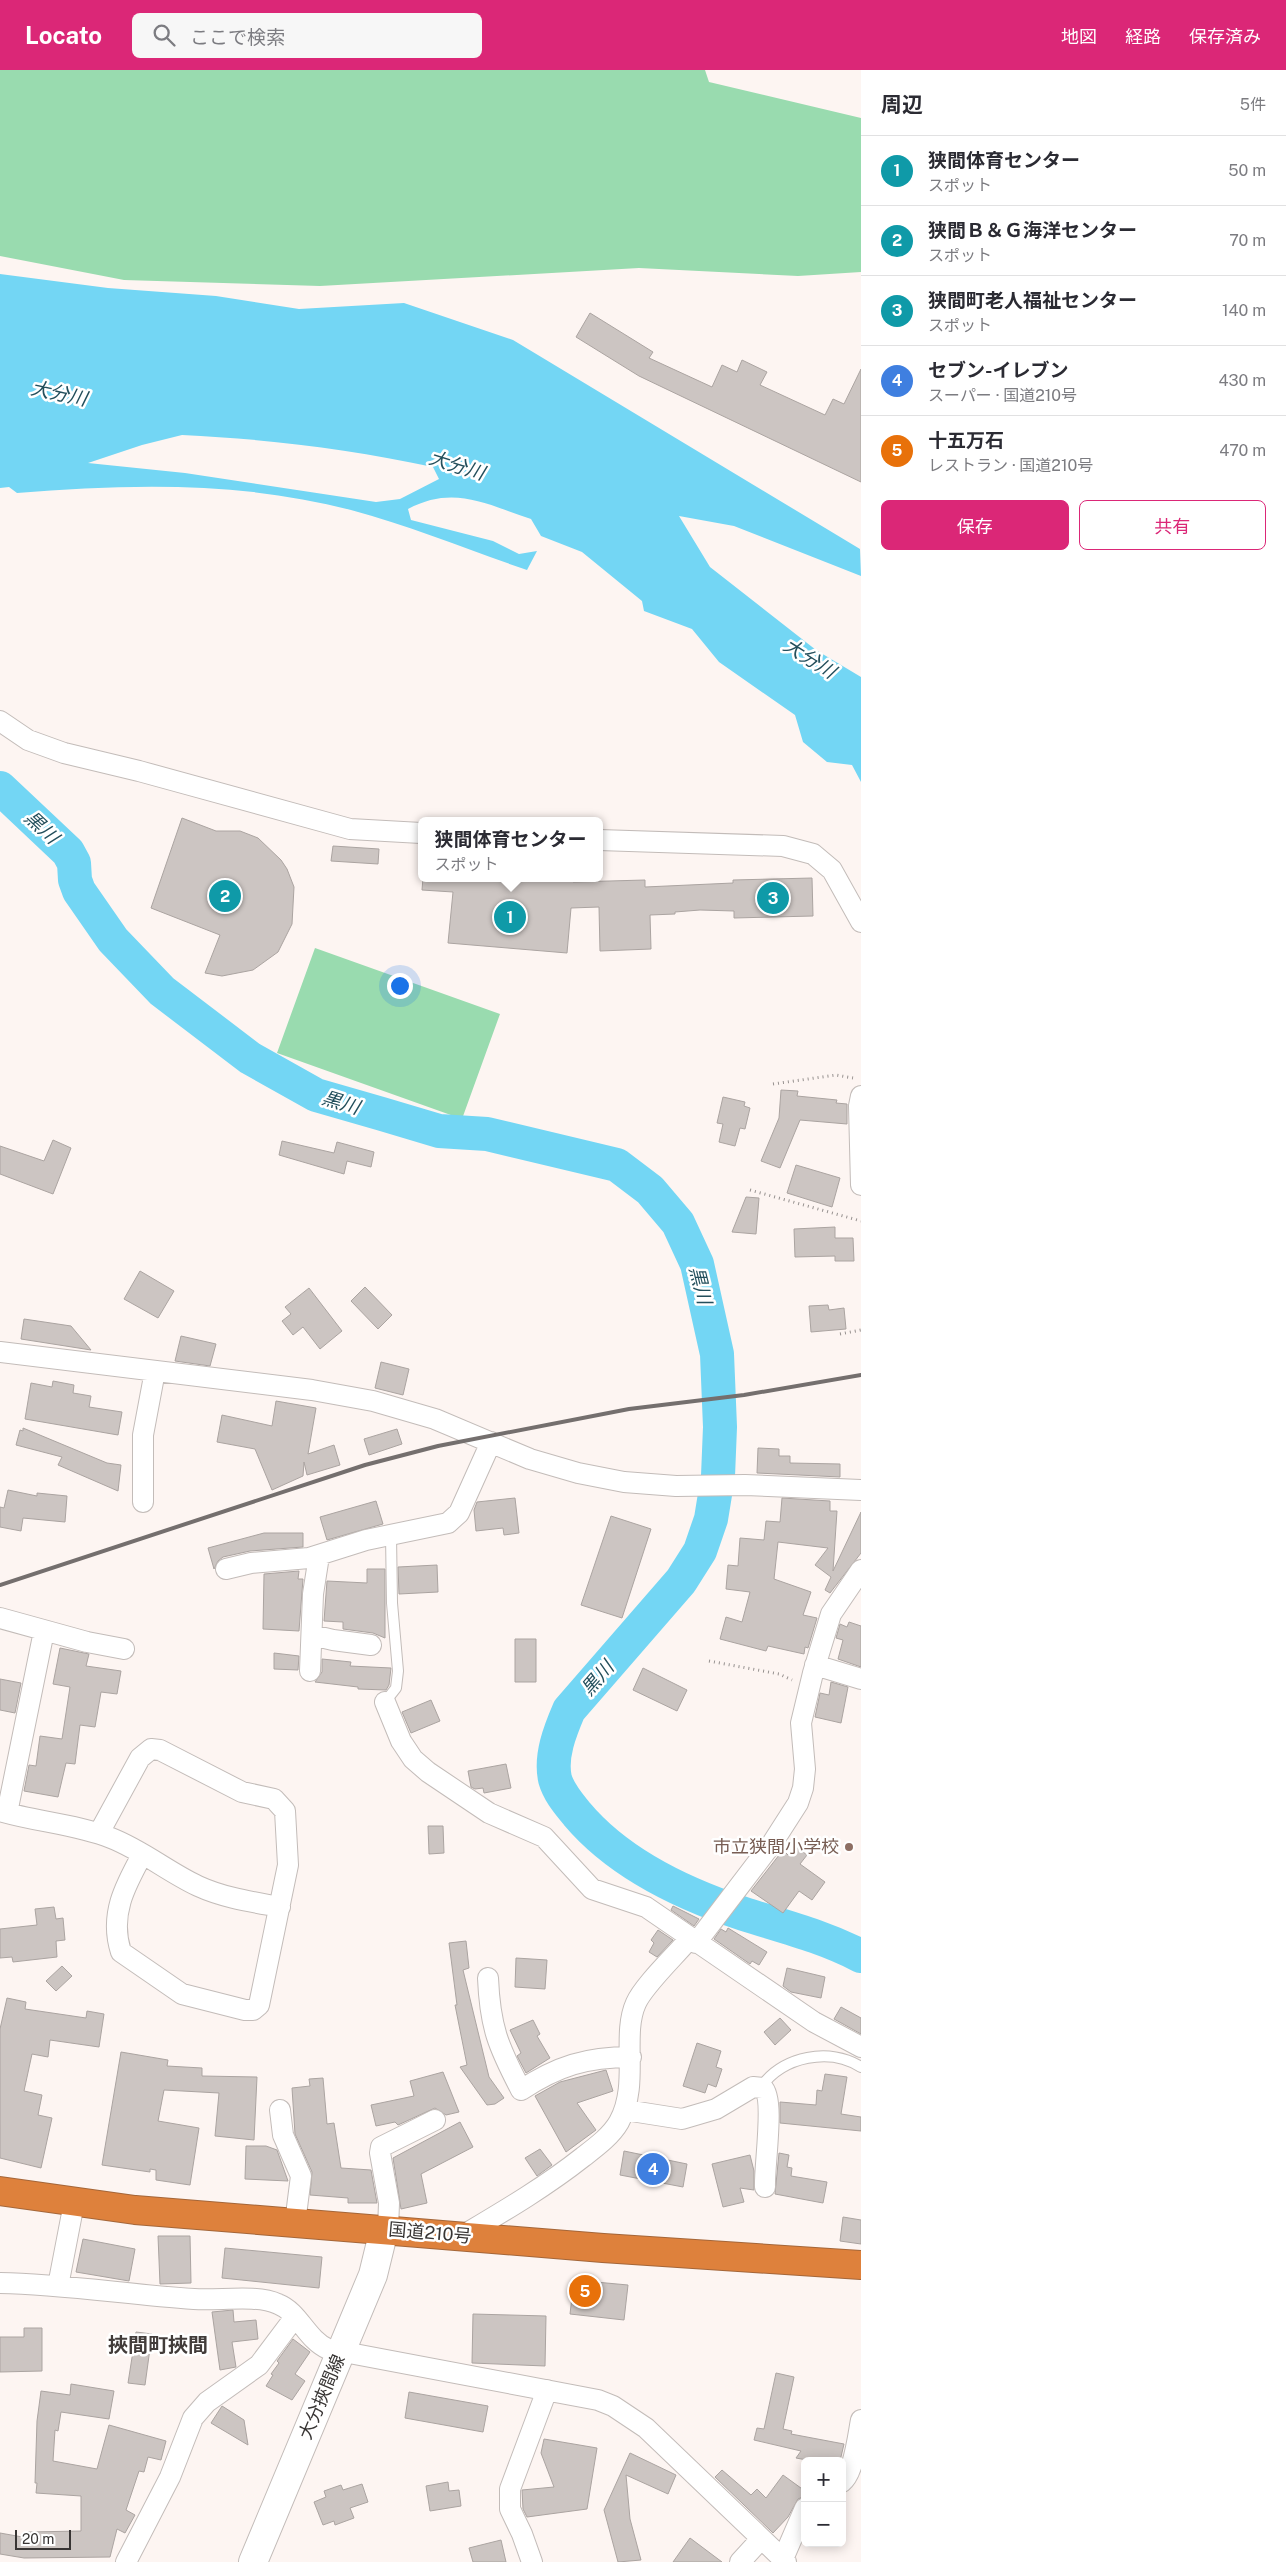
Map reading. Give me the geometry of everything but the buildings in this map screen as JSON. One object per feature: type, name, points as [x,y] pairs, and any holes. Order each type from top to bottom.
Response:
[{"type":"highway","name":"国道210号","points":[[0,2191],[74,2202],[386,2230],[861,2265]]},
{"type":"main road","name":"大分挾間線","points":[[253,2562],[373,2275],[386,2230]]},
{"type":"street","points":[[0,722],[28,740],[64,753],[139,771],[350,830],[418,833]]},
{"type":"street","points":[[603,840],[783,846],[813,854],[832,870],[861,922]]},
{"type":"street","points":[[861,1096],[861,1185]]},
{"type":"street","points":[[0,1352],[312,1390],[373,1401],[435,1419],[555,1466],[624,1482],[676,1486],[745,1485],[861,1490]]},
{"type":"street","points":[[143,1502],[143,1435],[155,1371]]},
{"type":"street","points":[[226,1569],[251,1563],[319,1556],[391,1535],[442,1525],[456,1518],[491,1442]]},
{"type":"street","points":[[310,1670],[314,1587],[319,1556]]},
{"type":"street","points":[[462,2236],[555,2179],[607,2137],[619,2123],[625,2110],[631,2057],[632,2021],[636,2003],[644,1991],[695,1940],[729,1900],[773,1842],[801,1795],[805,1769],[801,1723],[808,1688],[831,1614],[861,1570]]},
{"type":"street","points":[[0,1618],[44,1631],[124,1649]]},
{"type":"street","points":[[44,1631],[4,1812],[99,1834],[199,1886],[228,1896],[280,1907]]},
{"type":"street","points":[[312,1635],[371,1645]]},
{"type":"street","points":[[815,1665],[861,1679]]},
{"type":"street","points":[[385,1702],[401,1741],[414,1759],[428,1772],[489,1813],[544,1837],[592,1889],[640,1904],[814,2022],[861,2047]]},
{"type":"street","points":[[99,1834],[144,1753],[151,1748],[160,1750],[242,1792],[274,1799],[285,1811],[288,1865],[259,2005],[253,2010],[245,2010],[182,1994],[125,1956],[120,1948],[116,1921],[119,1901],[142,1855]]},
{"type":"street","points":[[488,1978],[491,2021],[499,2045],[521,2090],[549,2073],[580,2062],[603,2057],[631,2057]]},
{"type":"street","points":[[625,2110],[682,2119],[709,2112],[753,2087],[761,2087],[766,2091],[769,2106],[764,2158],[765,2187]]},
{"type":"street","points":[[280,2110],[283,2135],[302,2176],[295,2222]]},
{"type":"street","points":[[386,2230],[390,2216],[380,2153],[381,2147],[435,2120]]},
{"type":"street","points":[[58,2286],[74,2202]]},
{"type":"street","points":[[0,2283],[58,2286],[195,2299],[268,2301],[286,2308],[295,2317],[304,2331],[318,2343],[340,2353],[605,2402],[646,2428],[785,2561],[801,2519]]},
{"type":"street","points":[[126,2562],[170,2477],[192,2418],[207,2402],[259,2365],[295,2317]]},
{"type":"street","points":[[532,2562],[508,2502],[510,2489],[547,2390]]},
{"type":"street","points":[[846,2478],[851,2467],[861,2420]]},
{"type":"street","points":[[740,2562],[761,2539]]},
{"type":"lane","points":[[385,1702],[396,1688],[398,1672],[392,1603],[391,1535]]},
{"type":"lane","points":[[761,2087],[766,2080],[780,2070],[817,2056],[833,2055],[850,2060],[861,2067]]},
{"type":"path","points":[[773,1084],[836,1075],[861,1079]]},
{"type":"path","points":[[750,1190],[861,1221]]},
{"type":"path","points":[[840,1334],[861,1330]]},
{"type":"path","points":[[709,1661],[779,1674],[808,1688]]},
{"type":"green space","points":[[0,70],[705,70],[709,82],[861,118],[861,272],[798,276],[639,268],[320,286],[124,280],[0,256]]},
{"type":"green space","points":[[315,948],[500,1014],[462,1119],[277,1053]]},
{"type":"water","name":"大分川","points":[[0,274],[108,288],[216,296],[299,309],[404,303],[513,340],[860,549],[861,576],[734,526],[679,516],[710,567],[816,650],[861,677],[861,782],[852,765],[827,762],[803,742],[795,715],[719,662],[692,629],[644,611],[642,601],[582,552],[541,536],[531,519],[499,508],[469,499],[440,498],[408,509],[411,520],[493,541],[519,554],[537,551],[527,570],[373,516],[309,501],[268,494],[185,487],[101,488],[17,493],[9,487],[0,488]],"holes":[[[182,435],[277,442],[371,455],[433,467],[439,479],[400,499],[376,502],[185,473],[88,463],[142,445]]]},
{"type":"waterway","name":"黒川","points":[[0,788],[68,852],[74,863],[75,880],[79,891],[113,940],[162,991],[250,1058],[316,1095],[439,1131],[487,1134],[617,1165],[650,1190],[678,1223],[697,1264],[717,1354],[720,1427],[718,1476],[711,1519],[700,1551],[681,1581],[569,1710],[559,1735],[555,1753],[555,1779],[568,1802],[594,1832],[612,1848],[653,1875],[675,1887],[721,1906],[818,1937],[861,1956]]},
{"type":"railway","points":[[0,1585],[365,1465],[438,1446],[629,1409],[744,1395],[861,1375]]},
{"type":"place","name":"狭間Ｂ＆Ｇ海洋センター","points":[[225,896]]},
{"type":"place","name":"狭間町老人福祉センター","points":[[773,898]]},
{"type":"place","name":"狭間体育センター","points":[[510,917]]},
{"type":"place","name":"市立狭間小学校","points":[[849,1847]]},
{"type":"place","name":"セブン-イレブン","points":[[653,2169]]},
{"type":"place","name":"十五万石","points":[[585,2291]]},
{"type":"district","name":"挾間町挾間","points":[[158,2345]]}]
